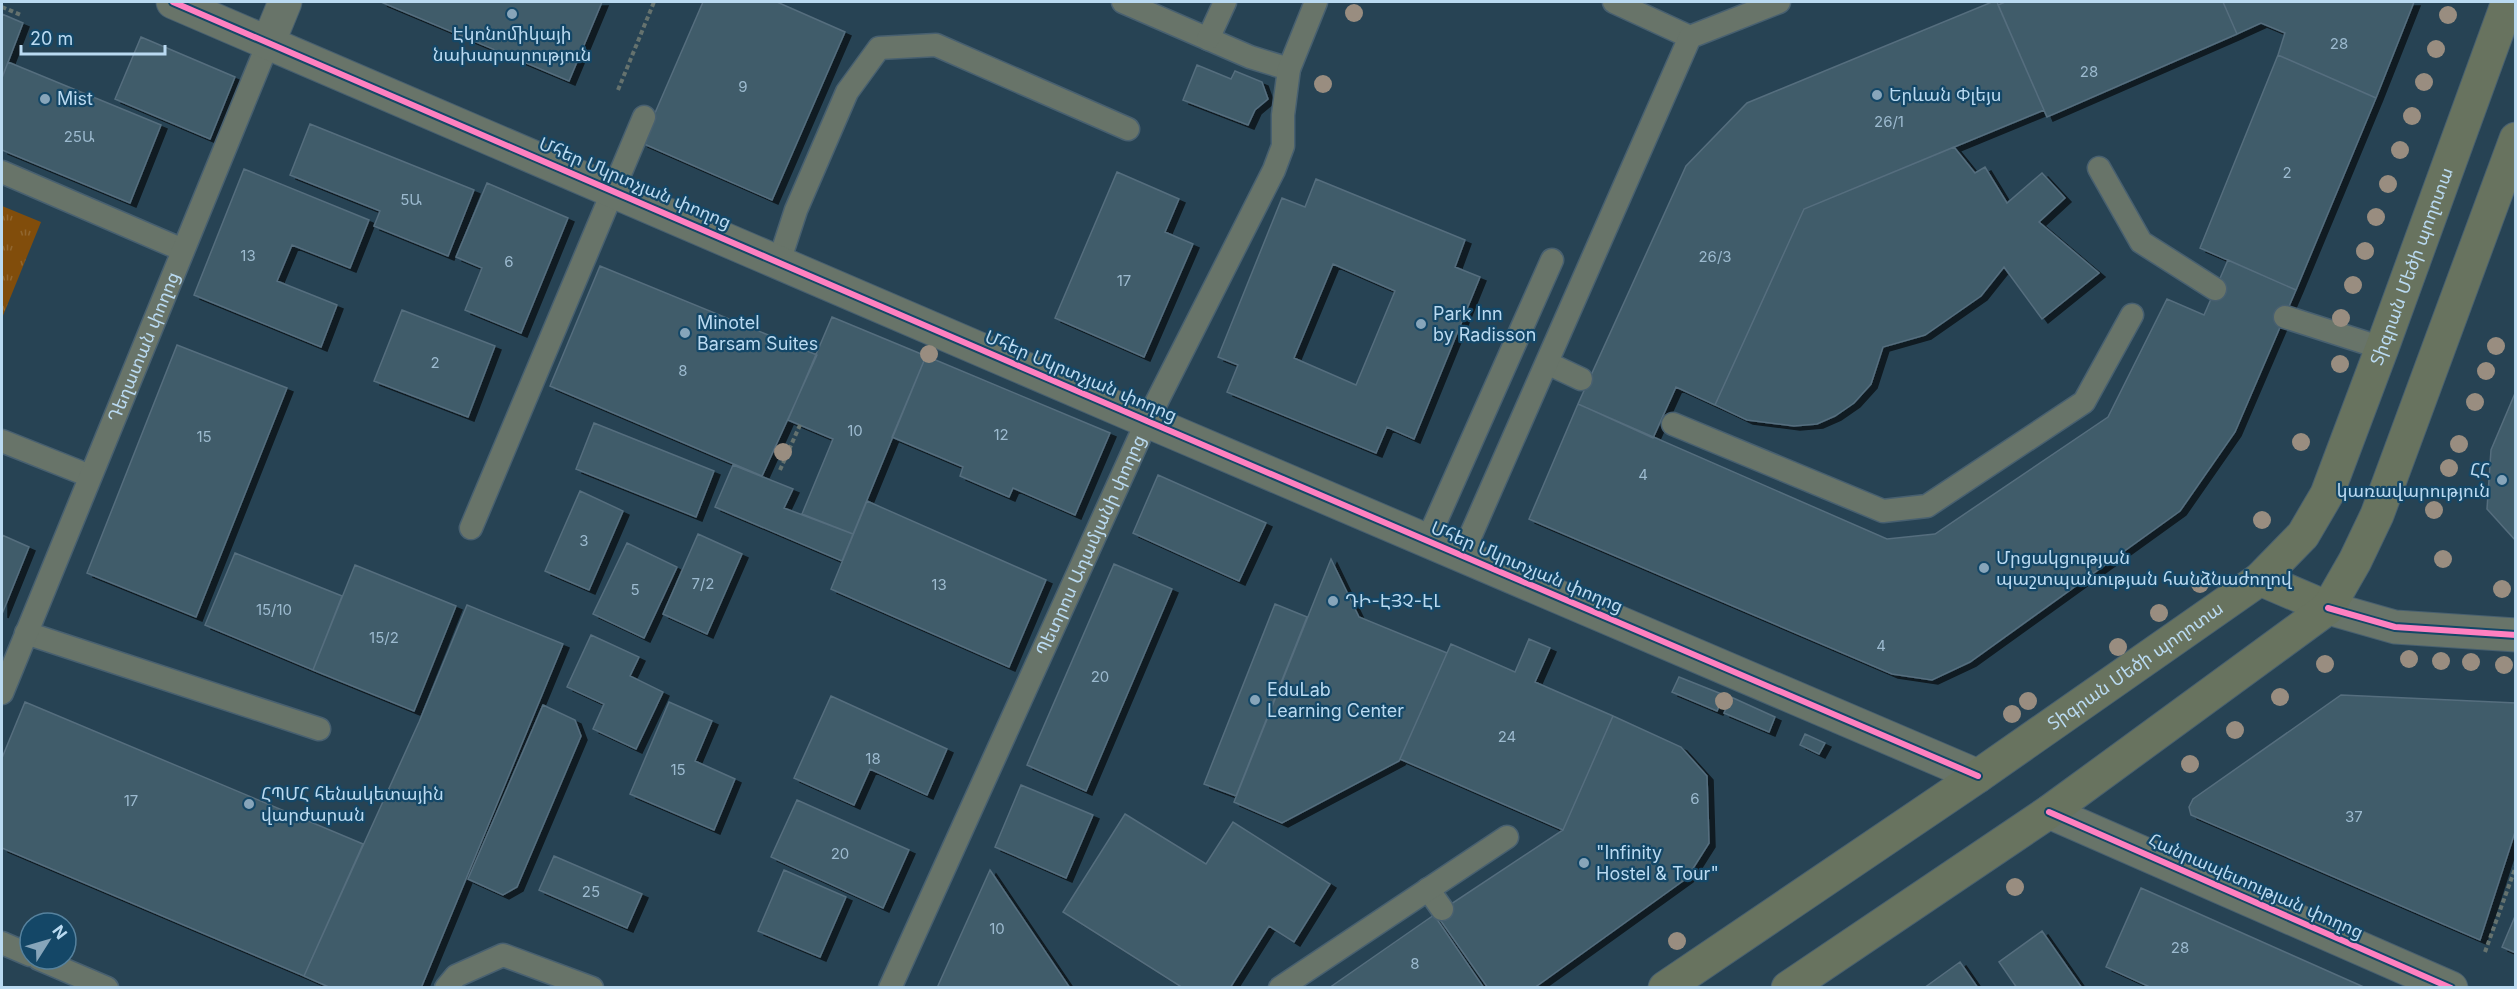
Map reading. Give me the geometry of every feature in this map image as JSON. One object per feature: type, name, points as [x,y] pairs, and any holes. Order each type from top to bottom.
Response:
[{"type":"main road","name":"Տիգրան Մեծի պողոտա","points":[[1665,987],[1978,776],[2259,579],[2302,535],[2327,494],[2508,2]]},
{"type":"main road","points":[[1788,987],[2049,812],[2328,608],[2355,561],[2377,515],[2516,139]]},
{"type":"main road","points":[[2259,579],[2328,608]]},
{"type":"street","name":"Մհեր Մկրտչյան փողոց","points":[[173,2],[269,41],[1147,421],[1978,776]]},
{"type":"street","name":"Դեղատան փողոց","points":[[269,41],[285,2]]},
{"type":"street","points":[[2328,608],[2395,627],[2516,635]]},
{"type":"street","name":"Հանրապետության փողոց","points":[[2049,812],[2451,987]]},
{"type":"lane","points":[[1123,2],[1250,57],[1289,69]]},
{"type":"lane","points":[[1208,39],[1225,2]]},
{"type":"lane","name":"Պետրոս Ադամյանի փողոց","points":[[890,987],[1147,421],[1274,170],[1283,146],[1289,69],[1316,2]]},
{"type":"lane","points":[[1614,2],[1690,38]]},
{"type":"lane","points":[[1462,555],[1690,38],[1779,2]]},
{"type":"lane","name":"Դեղատան փողոց","points":[[2,693],[269,41]]},
{"type":"lane","points":[[779,262],[796,210],[847,92],[879,48],[936,45],[1128,129]]},
{"type":"lane","points":[[471,528],[644,117]]},
{"type":"lane","points":[[2099,168],[2141,242],[2215,289]]},
{"type":"lane","points":[[2,172],[183,250]]},
{"type":"lane","points":[[1427,541],[1552,260]]},
{"type":"lane","points":[[1673,424],[1883,511],[1927,506],[2084,402],[2132,315]]},
{"type":"lane","points":[[2285,317],[2382,348]]},
{"type":"lane","points":[[1546,363],[1581,379]]},
{"type":"lane","points":[[2,441],[90,477]]},
{"type":"lane","points":[[26,633],[319,729]]},
{"type":"lane","points":[[1280,987],[1507,837]]},
{"type":"lane","points":[[1428,889],[1442,909]]},
{"type":"lane","points":[[2,943],[18,950]]},
{"type":"lane","points":[[446,987],[456,976],[503,955],[592,987]]},
{"type":"lane","points":[[68,971],[107,987]]},
{"type":"path","points":[[613,101],[654,2]]},
{"type":"path","points":[[2,7],[21,15]]},
{"type":"path","points":[[780,470],[800,425]]},
{"type":"path","points":[[2485,952],[2516,866]]},
{"type":"green space","points":[[2,206],[41,222],[2,318]]},
{"type":"building","points":[[381,2],[602,2],[569,81]]},
{"type":"building","points":[[703,2],[777,2],[845,32],[772,200],[642,143]]},
{"type":"building","points":[[1992,2],[1997,2],[2044,110],[1804,209],[1715,405],[1676,387],[1653,438],[1578,404],[1686,166],[1747,103]]},
{"type":"building","points":[[2005,2],[2223,2],[2237,34],[2047,117],[1998,5]]},
{"type":"building","points":[[2223,2],[2414,2],[2376,98],[2278,55],[2285,33],[2261,23],[2237,34]]},
{"type":"building","points":[[2,14],[23,23],[2,78]]},
{"type":"building","points":[[141,37],[235,77],[210,139],[115,99]]},
{"type":"building","points":[[2278,55],[2376,98],[2296,290],[2200,248]]},
{"type":"building","points":[[8,62],[161,125],[130,203],[2,150],[2,78]]},
{"type":"building","points":[[1197,65],[1231,79],[1235,71],[1262,82],[1268,99],[1255,110],[1248,125],[1183,100]]},
{"type":"building","points":[[310,124],[474,190],[448,256],[374,226],[380,211],[290,175]]},
{"type":"building","points":[[1954,147],[1975,173],[1985,167],[2007,203],[2042,173],[2065,198],[2039,222],[2099,273],[2042,319],[2004,267],[1981,296],[1925,335],[1883,347],[1871,384],[1854,403],[1835,416],[1817,424],[1794,426],[1747,420],[1715,405],[1804,209]]},
{"type":"building","points":[[244,169],[369,220],[350,268],[292,245],[277,281],[337,305],[321,347],[194,295]]},
{"type":"building","points":[[1117,172],[1179,199],[1165,232],[1193,244],[1144,357],[1055,318]]},
{"type":"building","name":"Park Inn by Radisson","points":[[1316,179],[1465,240],[1455,267],[1480,277],[1414,439],[1387,427],[1376,453],[1227,392],[1238,365],[1218,357],[1282,198],[1305,207]],"holes":[[[1333,264],[1395,291],[1356,385],[1294,358]]]},
{"type":"building","points":[[487,183],[568,218],[521,333],[465,310],[482,268],[456,257]]},
{"type":"building","points":[[2228,260],[2296,290],[2235,432],[2180,511],[1970,662],[1932,680],[1892,674],[1529,519],[1578,404],[1887,539],[1935,534],[2108,417],[2167,299],[2204,315]]},
{"type":"building","points":[[600,266],[817,355],[762,476],[550,386]]},
{"type":"building","points":[[402,310],[495,346],[468,417],[374,381]]},
{"type":"building","points":[[832,317],[926,356],[853,534],[802,514],[833,439],[788,420]]},
{"type":"building","points":[[177,345],[287,388],[196,617],[87,573]]},
{"type":"building","points":[[926,356],[1110,433],[1075,515],[1013,488],[1009,497],[960,476],[963,467],[892,437]]},
{"type":"building","name":"ՀՀ կառավարություն","points":[[2516,391],[2516,541],[2487,509],[2491,450]]},
{"type":"building","points":[[594,423],[714,471],[696,517],[576,469]]},
{"type":"building","points":[[733,465],[793,489],[784,508],[853,534],[842,561],[715,507]]},
{"type":"building","points":[[1158,475],[1266,523],[1239,581],[1133,533]]},
{"type":"building","points":[[580,491],[623,511],[589,590],[545,571]]},
{"type":"building","points":[[867,501],[1046,580],[1009,667],[831,589]]},
{"type":"building","points":[[698,534],[742,554],[707,634],[663,614]]},
{"type":"building","points":[[2,535],[29,547],[2,614]]},
{"type":"building","points":[[627,543],[677,567],[644,638],[593,614]]},
{"type":"building","points":[[235,553],[342,596],[313,670],[205,625]]},
{"type":"building","points":[[1331,559],[1359,617],[1447,653],[1399,761],[1282,823],[1234,802]]},
{"type":"building","points":[[1114,564],[1172,589],[1086,791],[1027,765]]},
{"type":"building","points":[[355,565],[456,606],[414,711],[313,670]]},
{"type":"building","name":"EduLab Learning Center","points":[[1275,604],[1307,617],[1236,796],[1204,784]]},
{"type":"building","points":[[467,605],[563,644],[421,988],[331,988],[304,976],[419,722]]},
{"type":"building","points":[[591,635],[639,657],[630,676],[663,692],[636,749],[593,729],[604,704],[567,687]]},
{"type":"building","points":[[1529,639],[1550,648],[1535,682],[1613,716],[1563,830],[1400,759],[1451,644],[1515,672]]},
{"type":"building","points":[[1679,677],[1724,695],[1717,711],[1672,692]]},
{"type":"building","points":[[2341,695],[2516,703],[2516,829],[2480,940],[2191,815],[2189,807],[2193,799]]},
{"type":"building","points":[[831,696],[947,749],[927,795],[870,769],[854,805],[794,778]]},
{"type":"building","points":[[1731,697],[1775,717],[1769,732],[1724,713]]},
{"type":"building","name":"ՀՊՄՀ հենակետային վարժարան","points":[[25,702],[363,844],[304,976],[2,848],[2,758]]},
{"type":"building","points":[[669,702],[712,721],[695,761],[735,779],[714,830],[630,794]]},
{"type":"building","points":[[543,705],[575,720],[581,736],[517,887],[503,895],[468,879]]},
{"type":"building","points":[[1613,716],[1681,747],[1707,776],[1709,843],[1687,878],[1534,988],[1488,988],[1436,914],[1563,830]]},
{"type":"building","points":[[1805,734],[1825,743],[1819,754],[1800,745]]},
{"type":"building","points":[[1021,785],[1093,815],[1066,878],[995,847]]},
{"type":"building","points":[[797,800],[909,850],[883,908],[771,857]]},
{"type":"building","points":[[1125,814],[1206,864],[1233,822],[1330,884],[1294,942],[1269,926],[1230,988],[1183,988],[1063,912]]},
{"type":"building","points":[[554,856],[642,894],[627,928],[539,890]]},
{"type":"building","points":[[784,870],[846,897],[820,957],[758,931]]},
{"type":"building","points":[[990,870],[1070,988],[937,988]]},
{"type":"building","points":[[2141,888],[2366,988],[2152,988],[2106,967]]},
{"type":"building","points":[[2516,914],[2516,953],[2502,947]]},
{"type":"building","points":[[1434,915],[1484,988],[1329,988],[1398,940]]},
{"type":"building","points":[[2042,931],[2082,988],[2017,988],[1999,962]]},
{"type":"building","points":[[1960,962],[1978,988],[1924,988]]},
{"type":"cycle path","points":[[173,2],[1978,776]]},
{"type":"cycle path","points":[[2328,608],[2395,627],[2516,635]]},
{"type":"cycle path","points":[[2049,812],[2451,988]]},
{"type":"place","name":"Էկոնոմիկայի նախարարություն","points":[[512,14]]},
{"type":"place","name":"Երևան Փլեյս","points":[[1877,95]]},
{"type":"place","name":"Mist","points":[[45,99]]},
{"type":"place","name":"Park Inn by Radisson","points":[[1421,324]]},
{"type":"place","name":"Minotel Barsam Suites","points":[[685,333]]},
{"type":"place","name":"ՀՀ կառավարություն","points":[[2502,480]]},
{"type":"place","name":"Մրցակցության պաշտպանության հանձնաժողով","points":[[1984,568]]},
{"type":"place","name":"ԴԻ-ԷՅՉ-ԷԼ","points":[[1333,601]]},
{"type":"place","name":"EduLab Learning Center","points":[[1255,700]]},
{"type":"place","name":"ՀՊՄՀ հենակետային վարժարան","points":[[249,804]]},
{"type":"place","name":"\"Infinity Hostel & Tour\"","points":[[1584,863]]}]
